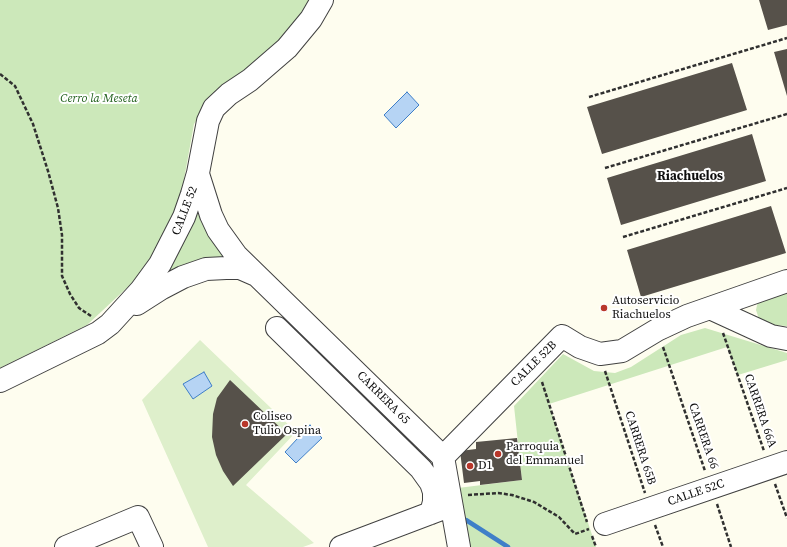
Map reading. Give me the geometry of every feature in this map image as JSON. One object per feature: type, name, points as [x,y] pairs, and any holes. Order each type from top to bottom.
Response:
[{"type":"street","name":"CALLE 52","points":[[0,381],[92,336],[110,324],[141,290],[160,264],[184,217],[198,173],[208,121],[214,108],[229,94],[250,80],[287,48],[304,29],[322,0]]},
{"type":"street","name":"CARRERA 65","points":[[198,173],[210,215],[218,230],[236,255],[442,457]]},
{"type":"street","name":"CARRERA 65","points":[[110,324],[147,297],[183,277],[206,269],[240,268],[258,275]]},
{"type":"street","name":"CALLE 52B","points":[[442,457],[562,336],[580,347],[600,354],[622,351],[657,330],[687,316],[713,309],[787,281]]},
{"type":"street","points":[[753,293],[749,302],[749,311],[752,323],[756,330]]},
{"type":"street","points":[[713,309],[756,330],[771,336],[787,339]]},
{"type":"street","points":[[278,328],[421,469],[431,483],[434,492],[434,502],[431,513]]},
{"type":"street","points":[[356,406],[373,388]]},
{"type":"street","points":[[442,457],[459,547]]},
{"type":"street","name":"CALLE 52C","points":[[597,526],[778,465]]},
{"type":"street","points":[[341,547],[431,513],[450,501]]},
{"type":"street","points":[[66,547],[138,517],[152,547]]},
{"type":"path","points":[[589,97],[787,38]]},
{"type":"path","points":[[0,74],[15,86],[33,124],[48,171],[58,208],[62,235],[62,276],[70,294],[79,308],[91,316],[110,324]]},
{"type":"path","points":[[605,168],[787,114]]},
{"type":"path","points":[[622,237],[787,188]]},
{"type":"path","name":"CARRERA 66A","points":[[713,309],[778,465],[787,518]]},
{"type":"path","name":"CARRERA 66","points":[[657,330],[731,547]]},
{"type":"path","name":"CARRERA 65B","points":[[600,354],[663,547]]},
{"type":"path","points":[[535,363],[597,526],[596,547]]},
{"type":"path","points":[[450,501],[498,492],[534,502],[559,517],[575,534],[597,526]]},
{"type":"green space","name":"Cerro la Meseta","points":[[0,0],[312,0],[301,20],[262,59],[215,93],[194,124],[181,196],[161,243],[131,284],[87,325],[0,368]]},
{"type":"green space","points":[[198,192],[230,261],[146,292]]},
{"type":"green space","points":[[787,291],[787,326],[772,325],[759,319],[756,310],[758,301]]},
{"type":"green space","points":[[705,328],[787,353],[787,360],[738,375],[727,347],[549,404],[596,547],[466,547],[458,488],[522,480],[514,406],[563,354],[594,371],[615,373],[631,367],[681,335]]},
{"type":"green space","points":[[200,340],[296,432],[246,485],[314,543],[303,547],[208,547],[142,400]]},
{"type":"water","points":[[407,92],[419,105],[396,128],[384,115]]},
{"type":"water","points":[[204,372],[212,386],[193,399],[183,384]]},
{"type":"water","points":[[310,425],[322,438],[296,463],[285,452]]},
{"type":"building","points":[[759,0],[787,0],[787,25],[768,30]]},
{"type":"building","points":[[787,49],[787,96],[774,52]]},
{"type":"building","points":[[732,63],[747,110],[602,154],[587,107]]},
{"type":"building","points":[[752,134],[766,181],[621,225],[607,178]]},
{"type":"building","points":[[771,206],[786,253],[641,297],[627,250]]},
{"type":"building","name":"Coliseo Tulio Ospina","points":[[230,380],[287,434],[233,486],[223,471],[216,455],[212,437],[213,414],[217,398]]},
{"type":"building","name":"Parroquia del Emmanuel","points":[[517,438],[522,480],[480,485],[480,481],[464,483],[460,451],[476,449],[476,442]]},
{"type":"waterway","points":[[466,520],[508,547]]},
{"type":"place","name":"Autoservicio Riachuelos","points":[[604,308]]},
{"type":"place","name":"Coliseo Tulio Ospina","points":[[245,424]]},
{"type":"place","name":"Parroquia del Emmanuel","points":[[498,454]]},
{"type":"place","name":"D1","points":[[470,466]]},
{"type":"district","name":"Riachuelos","points":[[690,177]]}]
